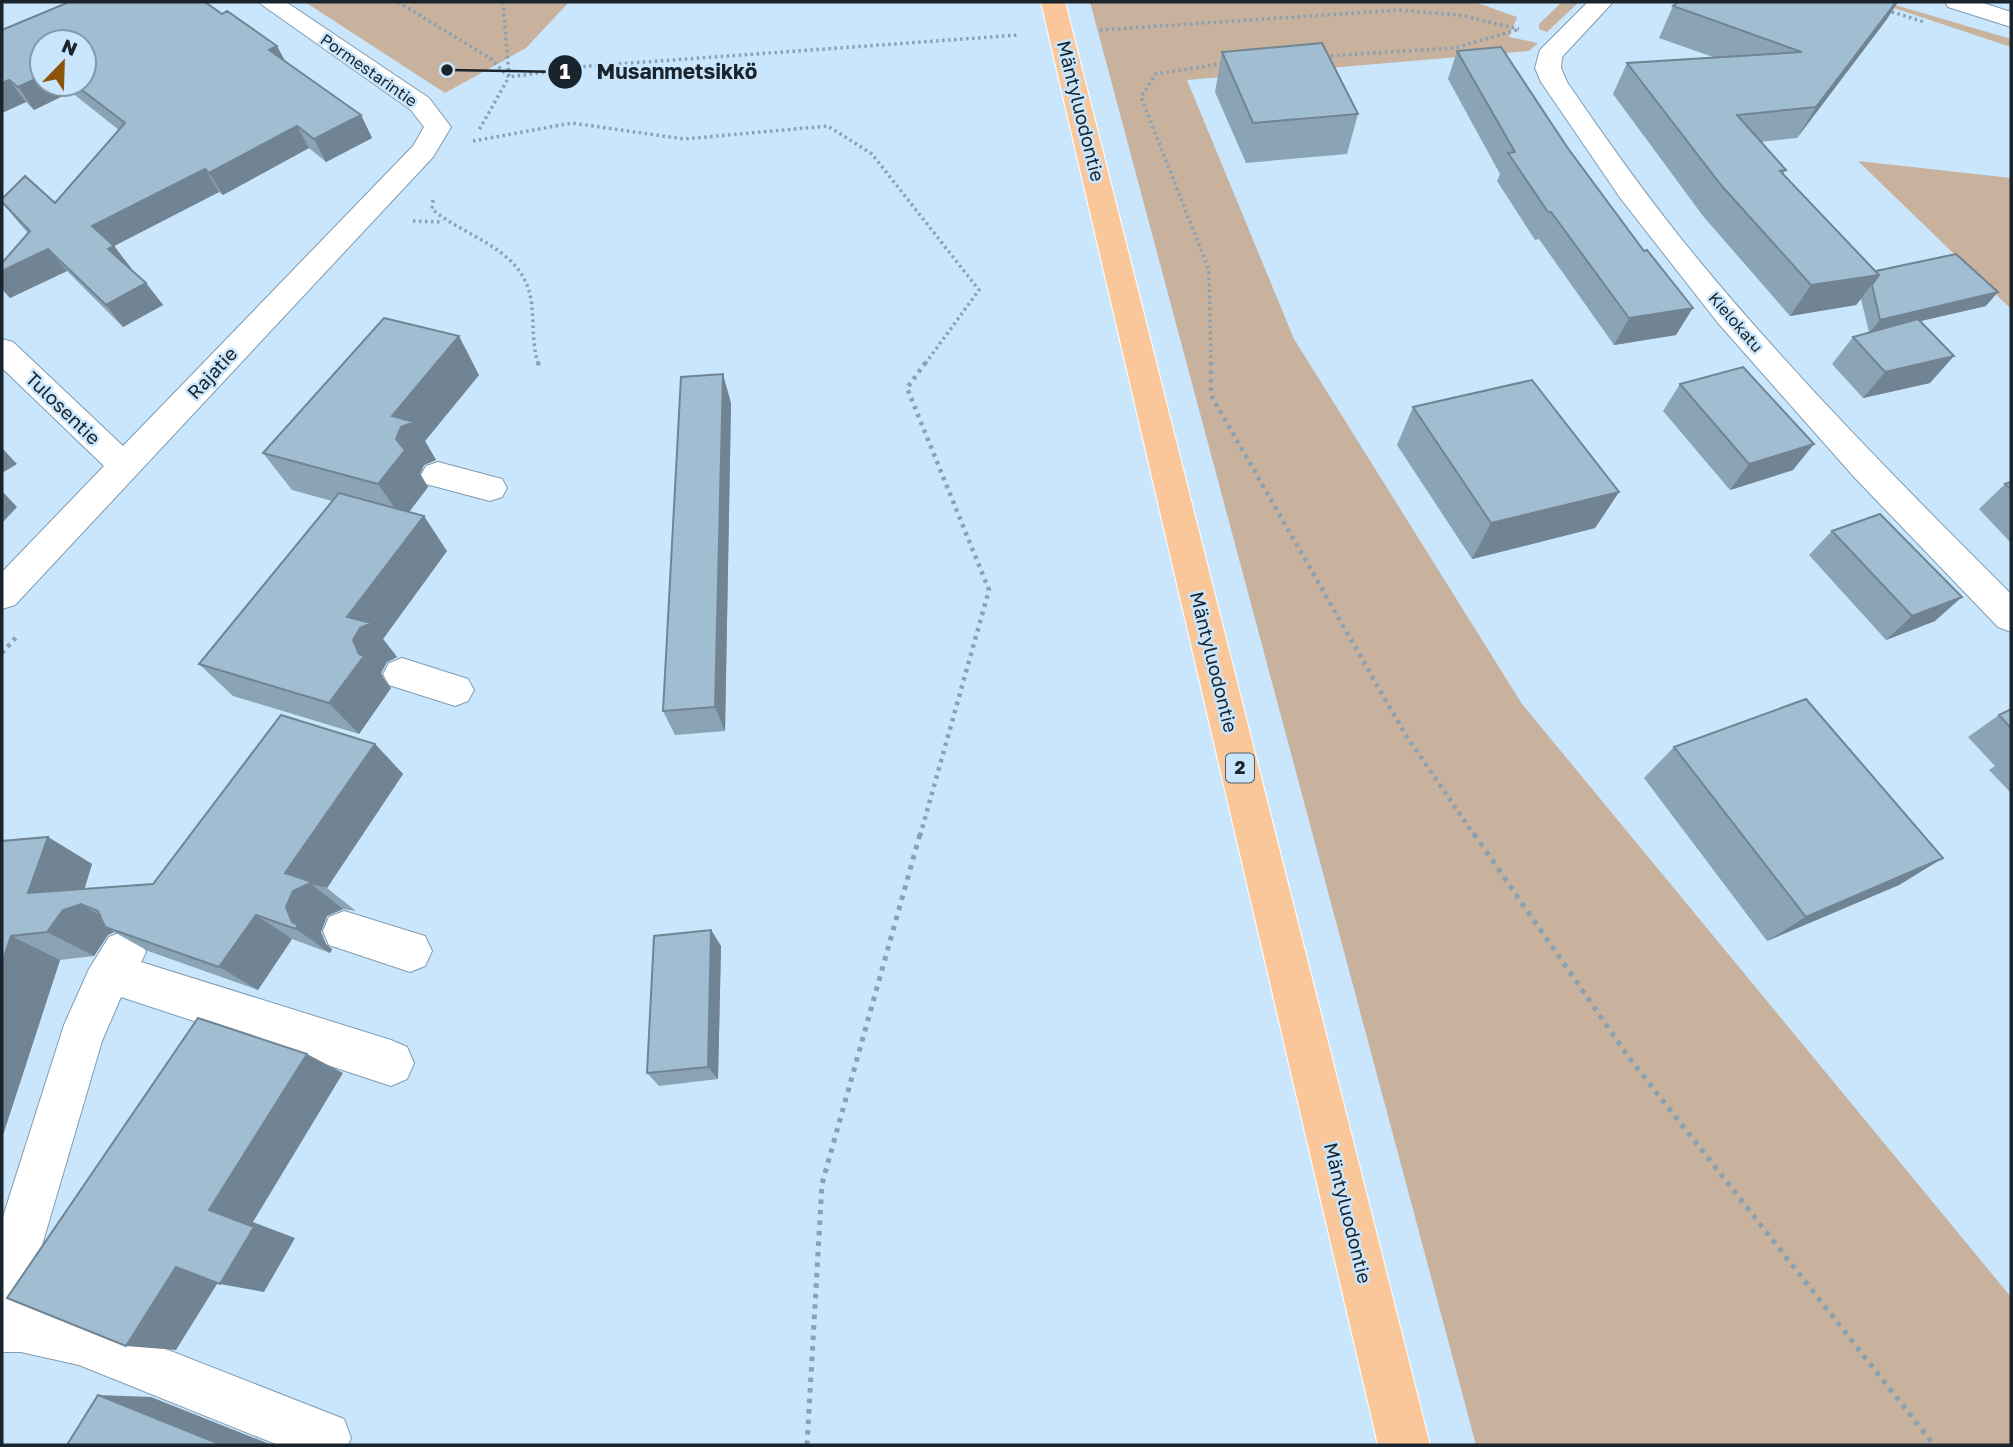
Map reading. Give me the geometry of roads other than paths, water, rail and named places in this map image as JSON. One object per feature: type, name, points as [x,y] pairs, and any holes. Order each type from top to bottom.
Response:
[{"type":"highway","name":"Mäntyluodontie","points":[[1054,2],[1404,1445]]},
{"type":"street","name":"Pormestarintie","points":[[270,2],[420,104],[438,127],[423,151]]},
{"type":"street","name":"Kielokatu","points":[[1601,2],[1549,55],[1548,68],[1554,82],[1642,208],[1726,311],[1856,460],[2011,617]]},
{"type":"street","points":[[1957,2],[2011,20]]},
{"type":"street","name":"Rajatie","points":[[2,595],[423,151]]},
{"type":"street","name":"Tulosentie","points":[[2,350],[124,466]]},
{"type":"street","points":[[438,475],[490,488]]},
{"type":"street","points":[[402,674],[455,690]]},
{"type":"street","points":[[344,931],[410,951]]},
{"type":"street","points":[[2,1299],[80,1041],[117,962],[391,1063]]},
{"type":"street","points":[[2,1327],[21,1327],[79,1340],[325,1438]]},
{"type":"place","name":"Musanmetsikkö","points":[[447,70]]}]
